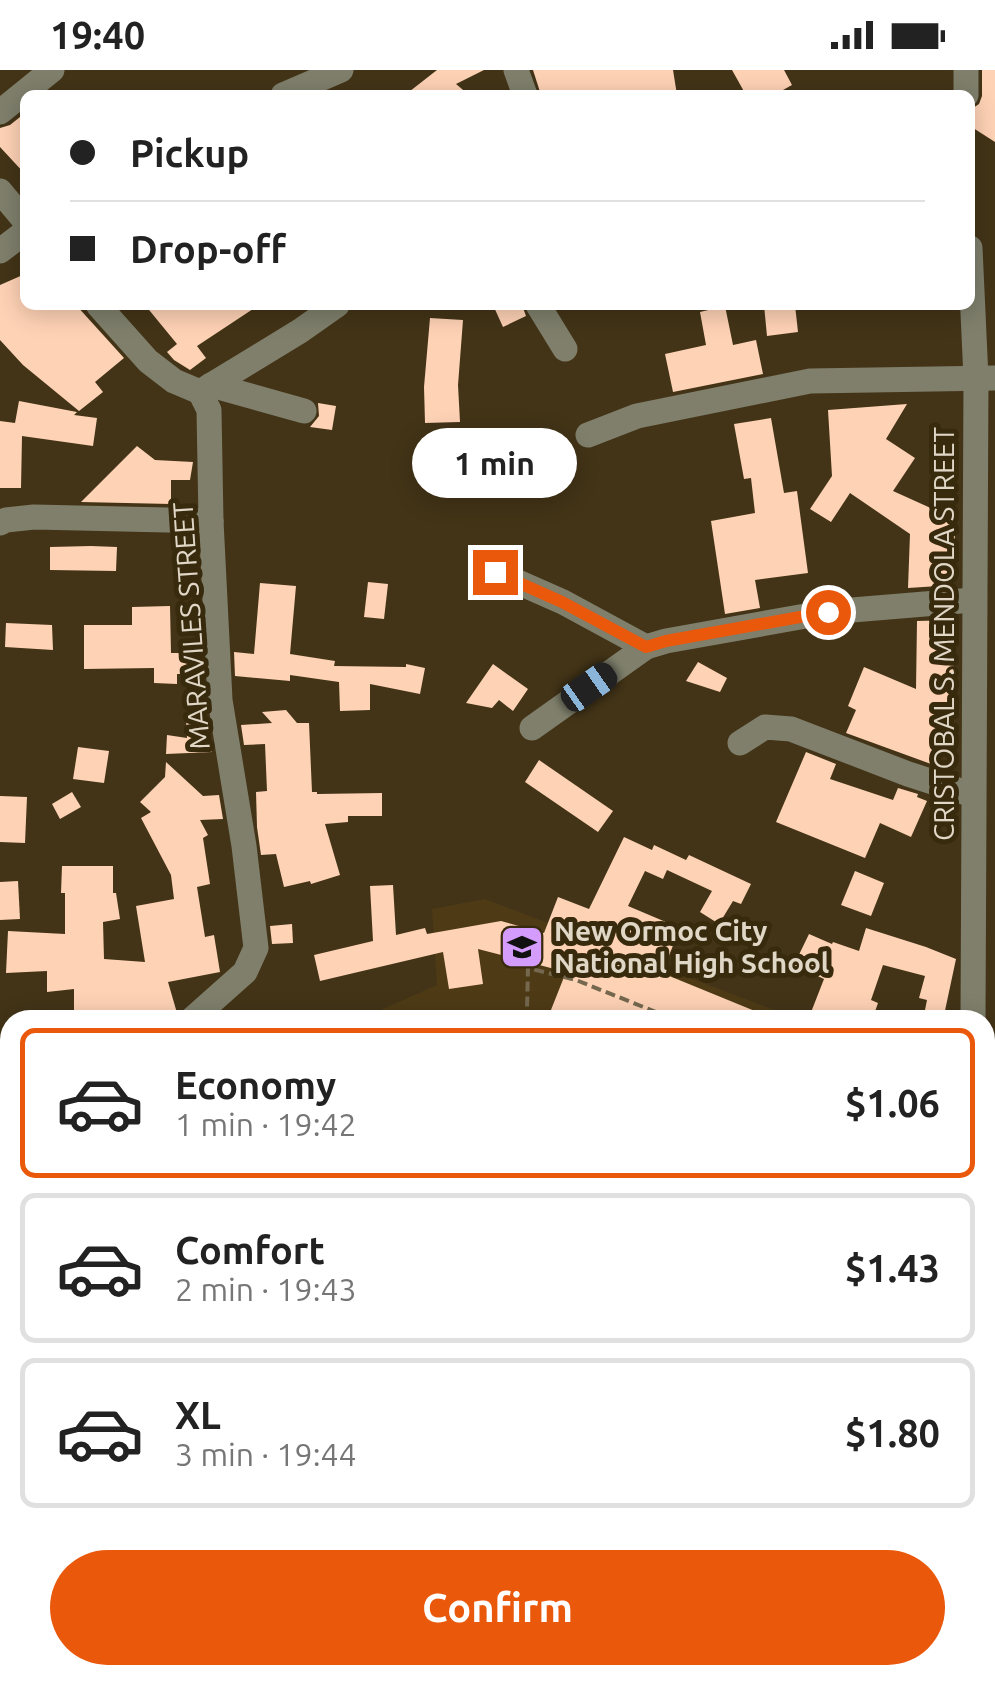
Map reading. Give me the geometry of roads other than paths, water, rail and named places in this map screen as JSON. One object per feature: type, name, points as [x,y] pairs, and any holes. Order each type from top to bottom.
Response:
[{"type":"street","points":[[27,90],[52,70]]},
{"type":"street","points":[[305,77],[341,70]]},
{"type":"street","points":[[0,112],[20,96]]},
{"type":"street","points":[[0,191],[20,215]]},
{"type":"street","points":[[0,251],[20,236]]},
{"type":"street","name":"CRISTOBAL S. MENDOLA STREET","points":[[973,1010],[974,600],[985,378],[975,291]]},
{"type":"street","points":[[106,310],[148,361],[174,382],[304,411]]},
{"type":"street","points":[[205,389],[330,310]]},
{"type":"street","points":[[541,310],[565,348]]},
{"type":"street","points":[[588,435],[637,416],[810,381],[985,378]]},
{"type":"street","name":"MARAVILES STREET","points":[[202,1010],[245,972],[256,948],[220,700],[210,521],[210,410],[205,389]]},
{"type":"street","points":[[0,523],[34,518],[210,521]]},
{"type":"street","points":[[495,572],[646,647]]},
{"type":"street","points":[[532,728],[646,647],[666,641],[828,612],[974,600]]},
{"type":"street","points":[[740,743],[765,727],[791,729],[973,795]]},
{"type":"place","name":"New Ormoc City National High School","points":[[522,947]]}]
